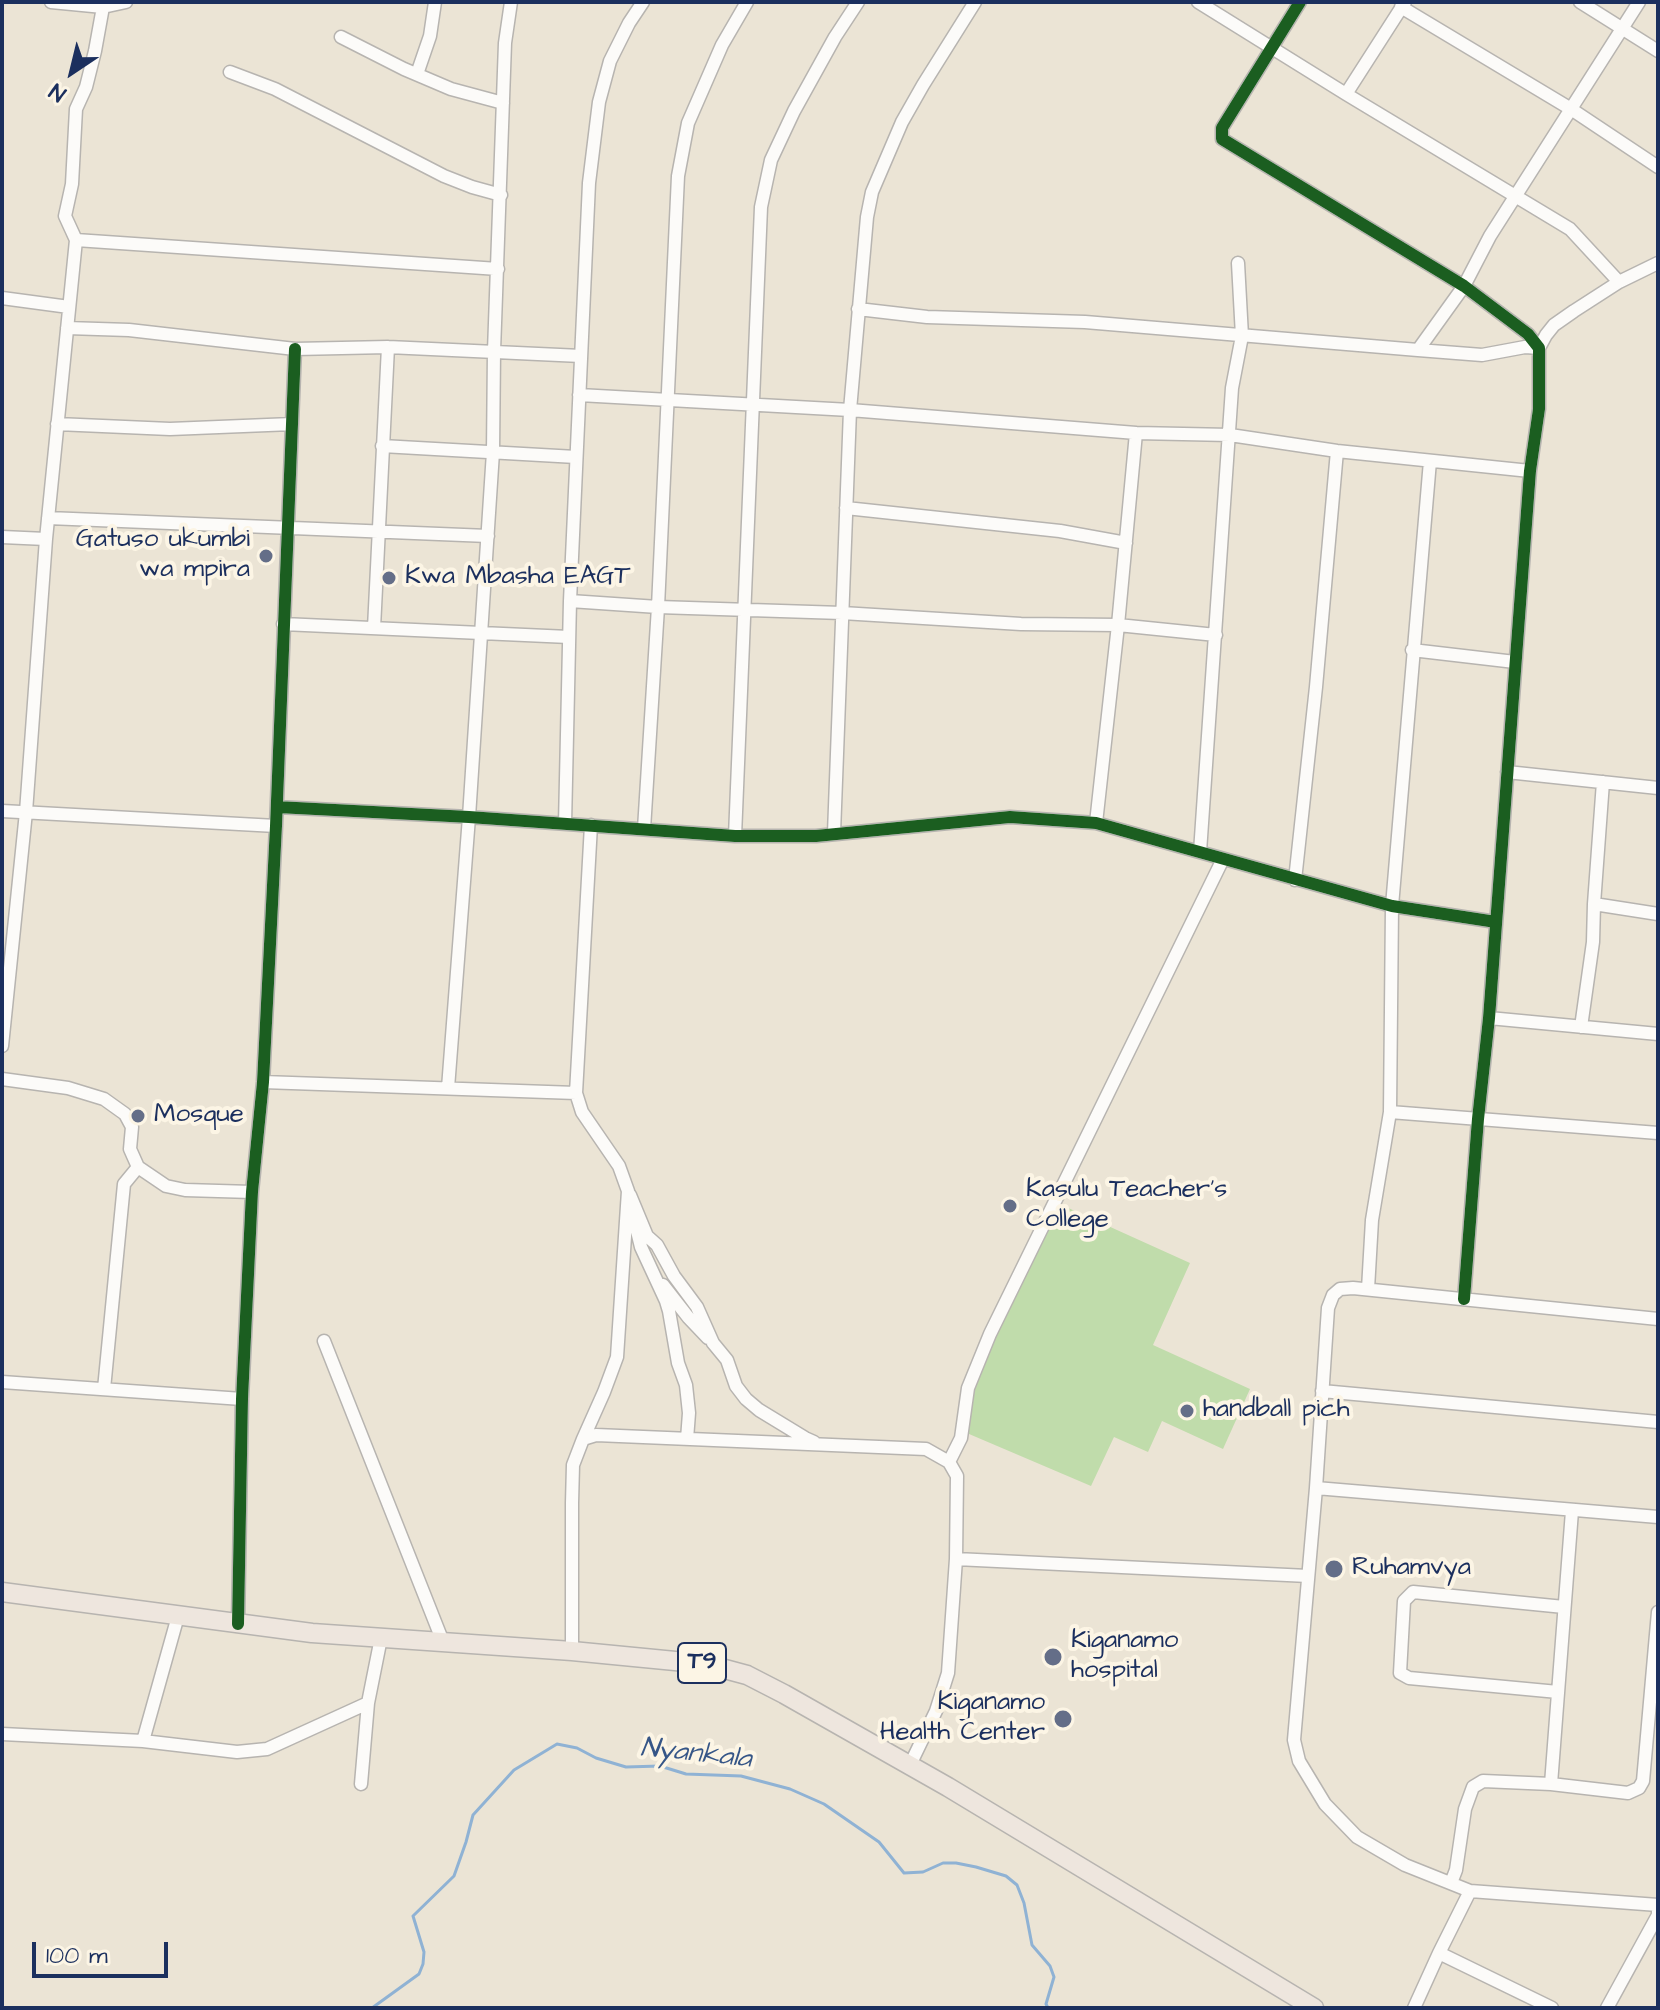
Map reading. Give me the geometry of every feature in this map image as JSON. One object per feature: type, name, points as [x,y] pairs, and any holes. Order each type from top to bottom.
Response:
[{"type":"highway","name":"T9","points":[[2,1592],[312,1633],[572,1651],[706,1664],[747,1675],[910,1765],[1314,2008]]},
{"type":"street","points":[[51,2],[103,7],[126,2]]},
{"type":"street","points":[[417,74],[430,36],[435,2]]},
{"type":"street","points":[[448,1088],[493,452],[505,43],[511,2]]},
{"type":"street","points":[[565,824],[570,601],[589,183],[599,102],[610,61],[643,2]]},
{"type":"street","points":[[644,829],[658,607],[678,176],[688,123],[722,45],[747,2]]},
{"type":"street","points":[[735,836],[761,207],[771,160],[794,111],[858,2]]},
{"type":"street","points":[[834,833],[850,410],[867,217],[872,192],[902,122],[975,2]]},
{"type":"street","points":[[1198,2],[1570,229],[1619,282]]},
{"type":"street","points":[[1300,2],[1222,128],[1222,139],[1464,286],[1528,334],[1539,348]]},
{"type":"street","points":[[1580,2],[1658,51]]},
{"type":"street","points":[[1418,350],[1464,286],[1490,236],[1639,2]]},
{"type":"street","points":[[1346,94],[1403,5],[1658,167]]},
{"type":"street","points":[[2,1046],[7,949],[26,812],[46,539],[76,240],[65,216],[72,184],[76,109],[86,87],[103,7]]},
{"type":"street","points":[[341,37],[451,89],[503,103]]},
{"type":"street","points":[[230,72],[275,89],[444,176],[501,195]]},
{"type":"street","points":[[76,240],[498,269]]},
{"type":"street","points":[[1200,852],[1232,388],[1242,336],[1238,263]]},
{"type":"street","points":[[1464,1299],[1489,1018],[1530,471],[1539,409],[1539,348],[1554,325],[1619,282],[1658,263]]},
{"type":"street","points":[[2,298],[69,307]]},
{"type":"street","points":[[858,309],[927,317],[1085,322],[1482,355],[1525,347],[1539,348]]},
{"type":"street","points":[[67,328],[129,330],[295,349],[388,347],[581,356]]},
{"type":"street","points":[[374,628],[388,347]]},
{"type":"street","points":[[238,1624],[242,1399],[277,807],[295,349]]},
{"type":"street","points":[[579,395],[850,410],[1136,433],[1230,435],[1337,451],[1530,471]]},
{"type":"street","points":[[57,424],[170,429],[292,424]]},
{"type":"street","points":[[1096,823],[1136,433]]},
{"type":"street","points":[[382,446],[576,457]]},
{"type":"street","points":[[1295,880],[1337,451]]},
{"type":"street","points":[[1368,1289],[1372,1220],[1390,1112],[1392,906],[1430,461]]},
{"type":"street","points":[[846,508],[1060,531],[1126,543]]},
{"type":"street","points":[[48,518],[488,536]]},
{"type":"street","points":[[2,537],[46,539]]},
{"type":"street","points":[[570,601],[1021,624],[1118,625],[1216,635]]},
{"type":"street","points":[[283,624],[569,637]]},
{"type":"street","points":[[1412,650],[1515,662]]},
{"type":"street","points":[[1507,772],[1658,788]]},
{"type":"street","points":[[1581,1027],[1593,942],[1603,782]]},
{"type":"street","points":[[277,807],[735,836],[816,836],[1010,817],[1096,823],[1392,906],[1496,922]]},
{"type":"street","points":[[2,811],[276,826]]},
{"type":"street","points":[[591,825],[576,1093],[582,1112],[619,1166],[647,1236],[657,1245],[674,1276],[697,1307],[713,1343]]},
{"type":"street","points":[[949,1462],[961,1438],[968,1388],[990,1334],[1223,859]]},
{"type":"street","points":[[1594,904],[1658,914]]},
{"type":"street","points":[[1489,1018],[1658,1034]]},
{"type":"street","points":[[2,1079],[68,1088],[104,1099],[125,1114],[132,1127],[130,1149],[138,1167],[166,1186],[185,1190],[252,1192]]},
{"type":"street","points":[[263,1082],[576,1093]]},
{"type":"street","points":[[1390,1112],[1658,1133]]},
{"type":"street","points":[[104,1389],[124,1184],[138,1167]]},
{"type":"street","points":[[630,1196],[641,1247],[666,1301],[678,1363],[686,1385],[689,1413],[687,1439]]},
{"type":"street","points":[[572,1651],[573,1465],[617,1357],[630,1196]]},
{"type":"street","points":[[655,1278],[727,1360],[736,1386],[746,1399],[759,1410],[821,1445]]},
{"type":"street","points":[[1607,2008],[1658,1915],[1658,1907],[1470,1891],[1405,1865],[1357,1837],[1325,1804],[1299,1761],[1294,1740],[1328,1308],[1333,1295],[1340,1289],[1368,1289],[1658,1319]]},
{"type":"street","points":[[324,1341],[443,1642]]},
{"type":"street","points":[[2,1382],[242,1399]]},
{"type":"street","points":[[1322,1391],[1658,1422]]},
{"type":"street","points":[[583,1439],[596,1435],[926,1449],[949,1462],[957,1476],[956,1559],[948,1673],[936,1711],[910,1765]]},
{"type":"street","points":[[1316,1488],[1658,1517]]},
{"type":"street","points":[[1551,1784],[1572,1511]]},
{"type":"street","points":[[956,1559],[1308,1576]]},
{"type":"street","points":[[1558,1692],[1409,1678],[1400,1673],[1404,1601],[1413,1592],[1564,1607]]},
{"type":"street","points":[[1451,1883],[1456,1870],[1465,1809],[1473,1787],[1483,1781],[1551,1784],[1628,1793],[1639,1788],[1643,1781],[1658,1612]]},
{"type":"street","points":[[143,1741],[178,1616]]},
{"type":"street","points":[[361,1784],[368,1703],[381,1638]]},
{"type":"street","points":[[2,1734],[143,1741],[237,1752],[267,1749],[368,1703]]},
{"type":"street","points":[[1414,2008],[1470,1891]]},
{"type":"street","points":[[1439,1953],[1552,2008]]},
{"type":"green space","points":[[1055,1202],[1190,1263],[1153,1345],[1250,1389],[1223,1449],[1162,1421],[1148,1452],[1114,1437],[1091,1486],[962,1431],[968,1393]]},
{"type":"waterway","name":"Nyankala","points":[[372,2008],[419,1974],[424,1952],[413,1916],[454,1876],[473,1815],[514,1770],[557,1744],[577,1748],[596,1758],[626,1767],[660,1766],[686,1774],[741,1776],[790,1789],[824,1804],[879,1842],[904,1873],[923,1872],[943,1863],[956,1863],[1006,1876],[1017,1885],[1024,1903],[1032,1945],[1050,1966],[1054,1977],[1046,2004],[1048,2008]]},
{"type":"cycle path","points":[[1300,2],[1222,128],[1222,139],[1464,286],[1528,334],[1539,348],[1539,409],[1530,471],[1489,1018],[1464,1299]]},
{"type":"cycle path","points":[[238,1624],[242,1399],[276,826],[295,349]]},
{"type":"cycle path","points":[[277,807],[735,836],[816,836],[1010,817],[1096,823],[1392,906],[1496,922]]},
{"type":"place","name":"Gatuso ukumbi wa mpira","points":[[266,556]]},
{"type":"place","name":"Kwa Mbasha EAGT","points":[[389,578]]},
{"type":"place","name":"Mosque","points":[[138,1116]]},
{"type":"place","name":"Kasulu Teacher's College","points":[[1010,1206]]},
{"type":"place","name":"handball pich","points":[[1187,1411]]},
{"type":"place","name":"Ruhamvya","points":[[1334,1569]]},
{"type":"place","name":"Kiganamo hospital","points":[[1053,1657]]},
{"type":"place","name":"Kiganamo Health Center","points":[[1063,1719]]}]
